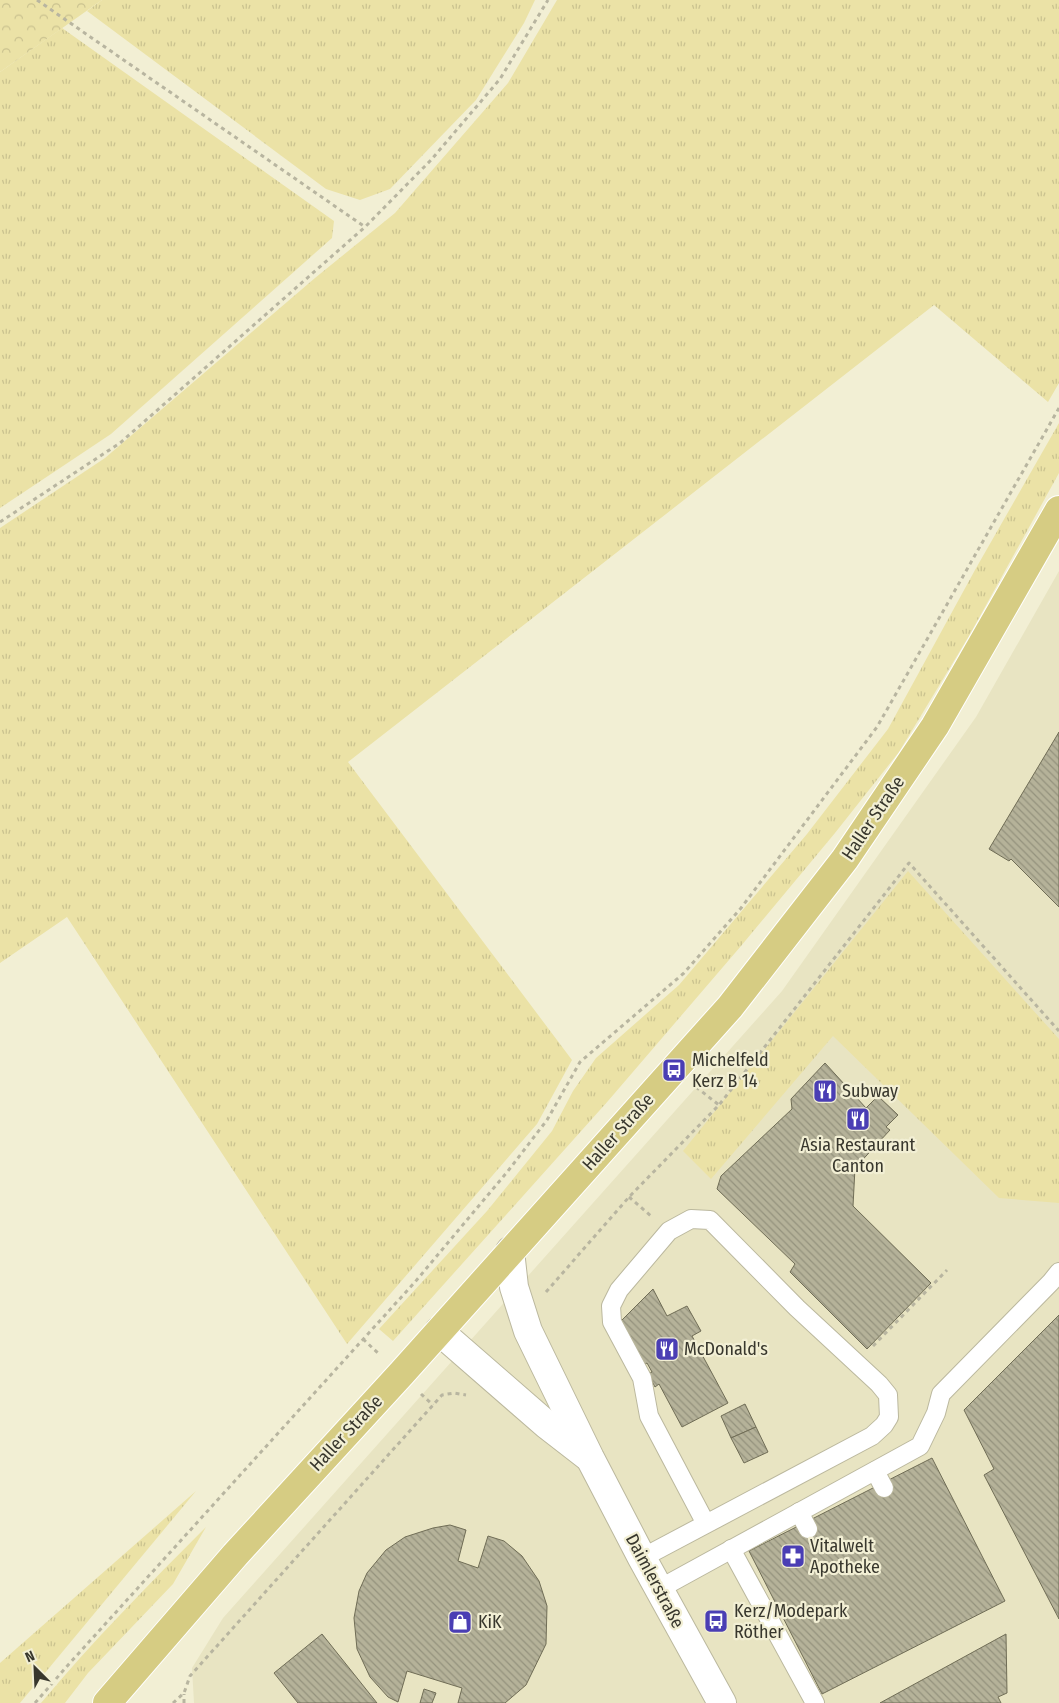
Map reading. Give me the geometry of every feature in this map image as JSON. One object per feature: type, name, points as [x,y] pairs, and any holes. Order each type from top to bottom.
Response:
[{"type":"main road","name":"Haller Straße","points":[[107,1703],[235,1555],[730,1007],[845,859],[935,726],[1059,510]]},
{"type":"street","name":"Daimlerstraße","points":[[510,1251],[514,1288],[528,1331],[590,1458],[642,1558],[722,1703]]},
{"type":"street","name":"Daimlerstraße","points":[[439,1331],[547,1424],[590,1458]]},
{"type":"lane","points":[[642,1558],[872,1436],[884,1425],[889,1417],[888,1395],[879,1384],[797,1308],[710,1220],[691,1219],[669,1231],[619,1290],[611,1306],[612,1322],[642,1378],[649,1416],[706,1524]]},
{"type":"lane","points":[[659,1589],[920,1446],[936,1413],[941,1394],[1059,1272]]},
{"type":"lane","points":[[875,1471],[884,1488]]},
{"type":"lane","points":[[799,1512],[808,1529]]},
{"type":"lane","points":[[731,1549],[815,1703]]},
{"type":"path","points":[[37,0],[365,227]]},
{"type":"path","points":[[0,522],[120,443],[365,227],[431,160],[500,79],[548,0]]},
{"type":"path","points":[[36,1703],[82,1649],[415,1282],[508,1171],[547,1120],[580,1062],[684,973],[741,908],[876,727],[1059,408]]},
{"type":"path","points":[[540,1298],[629,1197],[719,1105],[908,863],[1059,1031]]},
{"type":"path","points":[[876,1343],[947,1270]]},
{"type":"path","points":[[184,1703],[184,1693],[190,1676],[442,1395],[454,1393],[467,1395]]},
{"type":"path","points":[[172,1703],[184,1693]]},
{"type":"shaded area","points":[[1059,571],[1059,1703],[194,1703],[192,1668],[223,1618],[782,991],[976,717]]},
{"type":"green space","points":[[0,0],[102,0],[0,72]]},
{"type":"green space","points":[[102,0],[535,0],[524,23],[476,100],[390,189],[360,200],[326,189],[87,11]]},
{"type":"green space","points":[[557,0],[1059,0],[1059,383],[1048,402],[934,305],[348,762],[572,1060],[537,1124],[347,1344],[67,917],[0,963],[0,528],[105,458],[315,278],[395,213],[508,83]]},
{"type":"green space","points":[[62,28],[334,221],[332,238],[111,434],[0,508],[0,72]]},
{"type":"green space","points":[[1059,423],[1059,473],[969,636],[899,752],[835,833],[741,946],[608,1101],[393,1341],[379,1329],[487,1211],[552,1131],[573,1091],[596,1058],[679,985],[807,834],[888,729],[975,570]]},
{"type":"green space","points":[[908,871],[1059,1039],[1059,1203],[999,1198],[833,1036],[711,1179],[683,1151]]},
{"type":"green space","points":[[196,1491],[20,1703],[0,1703],[0,1663]]},
{"type":"green space","points":[[206,1527],[173,1584],[88,1673],[65,1703],[41,1703],[122,1613]]},
{"type":"building","points":[[1059,732],[1059,907],[1011,859],[1009,861],[989,849]]},
{"type":"building","points":[[825,1063],[866,1108],[878,1096],[898,1115],[886,1127],[890,1130],[855,1168],[853,1206],[931,1283],[867,1349],[790,1272],[795,1264],[717,1189],[721,1176],[792,1109],[791,1099]]},
{"type":"building","name":"McDonald's","points":[[653,1289],[667,1316],[687,1306],[701,1331],[692,1336],[728,1403],[682,1427],[659,1384],[655,1387],[648,1374],[652,1372],[647,1363],[643,1365],[620,1322]]},
{"type":"building","points":[[1059,1315],[1059,1619],[984,1475],[994,1469],[964,1410]]},
{"type":"building","points":[[745,1404],[756,1427],[731,1438],[721,1416]]},
{"type":"building","points":[[756,1427],[768,1452],[744,1463],[731,1438]]},
{"type":"building","points":[[932,1458],[1005,1601],[822,1694],[749,1551]]},
{"type":"building","points":[[450,1525],[466,1530],[458,1561],[478,1568],[488,1536],[504,1541],[522,1556],[539,1581],[547,1606],[546,1644],[526,1685],[505,1703],[458,1703],[462,1688],[407,1671],[398,1702],[388,1697],[370,1677],[357,1649],[354,1618],[359,1591],[367,1573],[386,1550],[405,1537]]},
{"type":"building","points":[[322,1634],[377,1703],[298,1703],[274,1673]]},
{"type":"building","points":[[1006,1634],[1007,1693],[998,1697],[1001,1703],[880,1703]]},
{"type":"building","points":[[424,1689],[436,1693],[432,1703],[420,1703]]},
{"type":"place","name":"Michelfeld Kerz B 14","points":[[674,1070]]},
{"type":"place","name":"Subway","points":[[825,1091]]},
{"type":"place","name":"Asia Restaurant Canton","points":[[858,1119]]},
{"type":"place","name":"McDonald's","points":[[667,1349]]},
{"type":"place","name":"Vitalwelt Apotheke","points":[[793,1556]]},
{"type":"place","name":"Kerz/Modepark Röther","points":[[716,1621]]},
{"type":"place","name":"KiK","points":[[460,1622]]}]
